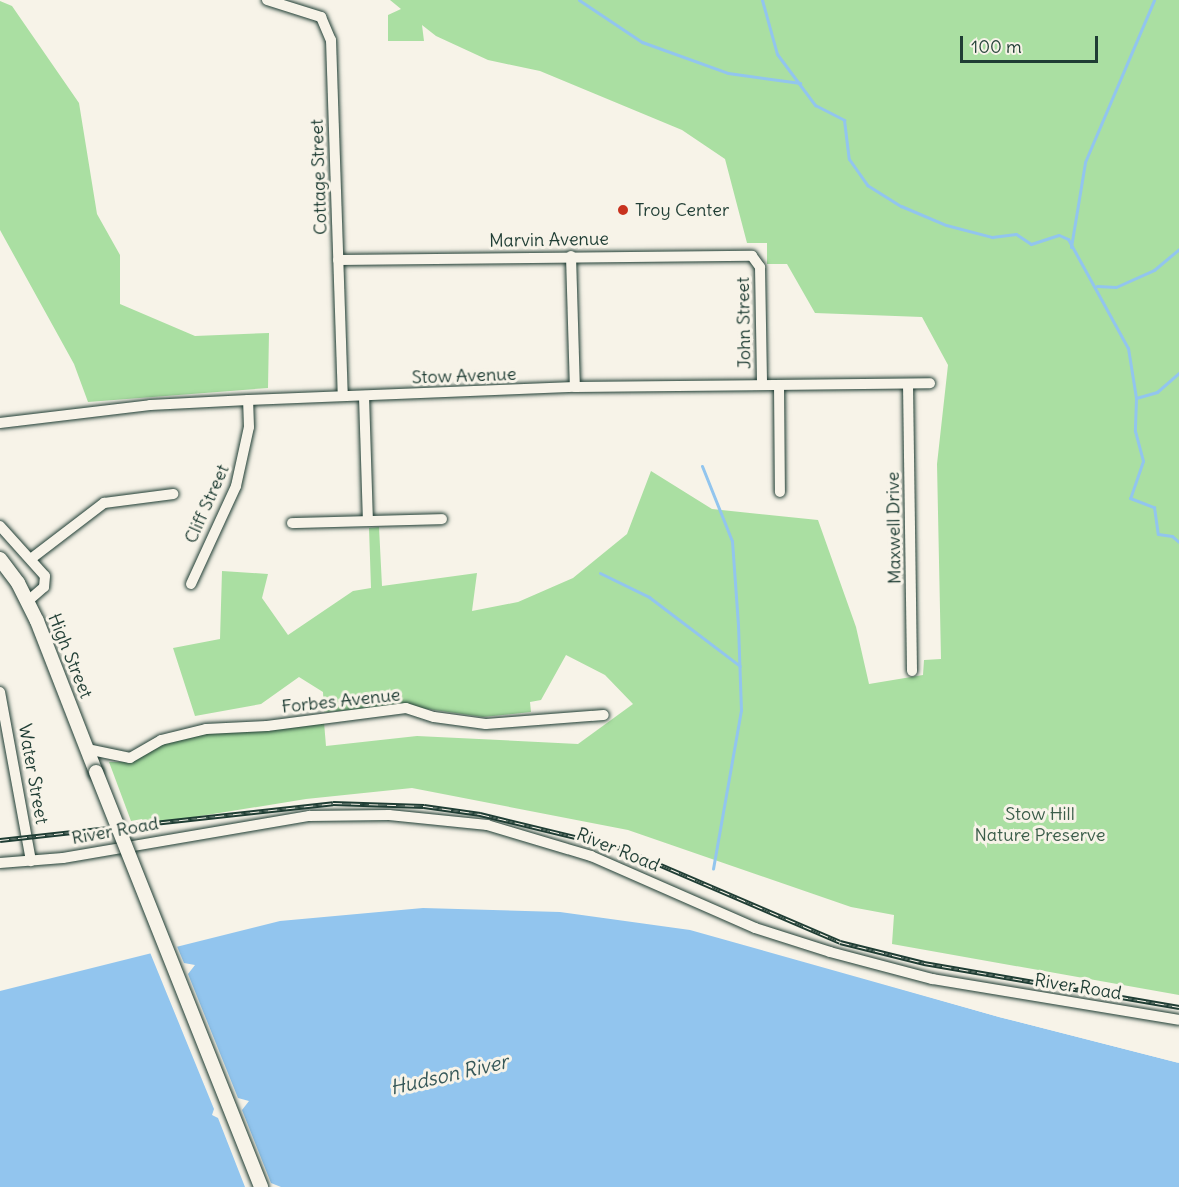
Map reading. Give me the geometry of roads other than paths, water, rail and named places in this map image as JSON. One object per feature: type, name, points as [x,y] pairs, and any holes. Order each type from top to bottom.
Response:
[{"type":"main road","name":"High Street","points":[[0,559],[28,601],[261,1187]]},
{"type":"street","name":"Cottage Street","points":[[267,0],[321,17],[331,40],[343,396]]},
{"type":"street","name":"Marvin Avenue","points":[[338,260],[747,255],[758,261]]},
{"type":"street","points":[[571,256],[575,387]]},
{"type":"street","name":"John Street","points":[[758,261],[762,385]]},
{"type":"street","name":"Stow Avenue","points":[[0,423],[150,405],[248,400],[575,387],[930,383]]},
{"type":"street","name":"Maxwell Drive","points":[[908,384],[912,671]]},
{"type":"street","points":[[779,385],[780,492]]},
{"type":"street","points":[[364,396],[368,521]]},
{"type":"street","name":"Cliff Street","points":[[191,584],[236,486],[249,428],[248,400]]},
{"type":"street","points":[[32,558],[108,501],[173,494]]},
{"type":"street","points":[[292,523],[442,519]]},
{"type":"street","points":[[0,526],[32,558],[46,582],[28,601]]},
{"type":"street","name":"Water Street","points":[[0,692],[31,861]]},
{"type":"street","name":"Forbes Avenue","points":[[87,749],[130,758],[161,740],[206,729],[267,726],[406,708],[434,717],[486,724],[604,715]]},
{"type":"street","name":"River Road","points":[[0,863],[31,861],[293,817],[389,815],[487,825],[591,856],[754,928],[830,952],[932,979],[1179,1020]]},
{"type":"water","name":"Hudson River","points":[[423,908],[560,912],[690,930],[999,1017],[1179,1063],[1179,1187],[0,1187],[0,991],[280,921]]},
{"type":"waterway","points":[[579,0],[642,42],[728,73],[800,83]]},
{"type":"waterway","points":[[762,0],[777,54],[815,105],[844,120],[849,159],[867,185],[901,206],[946,225],[992,237],[1016,234],[1031,244],[1059,235],[1068,239],[1128,348],[1136,398],[1135,431],[1143,461],[1130,498],[1154,507],[1158,534],[1172,536],[1179,542]]},
{"type":"waterway","points":[[1071,247],[1085,162],[1154,0]]},
{"type":"waterway","points":[[1097,286],[1116,287],[1154,270],[1179,249]]},
{"type":"waterway","points":[[1136,398],[1157,392],[1179,373]]},
{"type":"waterway","points":[[702,466],[732,541],[741,710],[713,869]]},
{"type":"waterway","points":[[600,573],[649,597],[740,666]]},
{"type":"railway","points":[[0,840],[333,803],[424,806],[480,814],[621,848],[840,942],[924,963],[1179,1007]]},
{"type":"place","name":"Troy Center","points":[[623,210]]},
{"type":"park label","name":"Stow Hill Nature Preserve","points":[[1040,825]]}]
